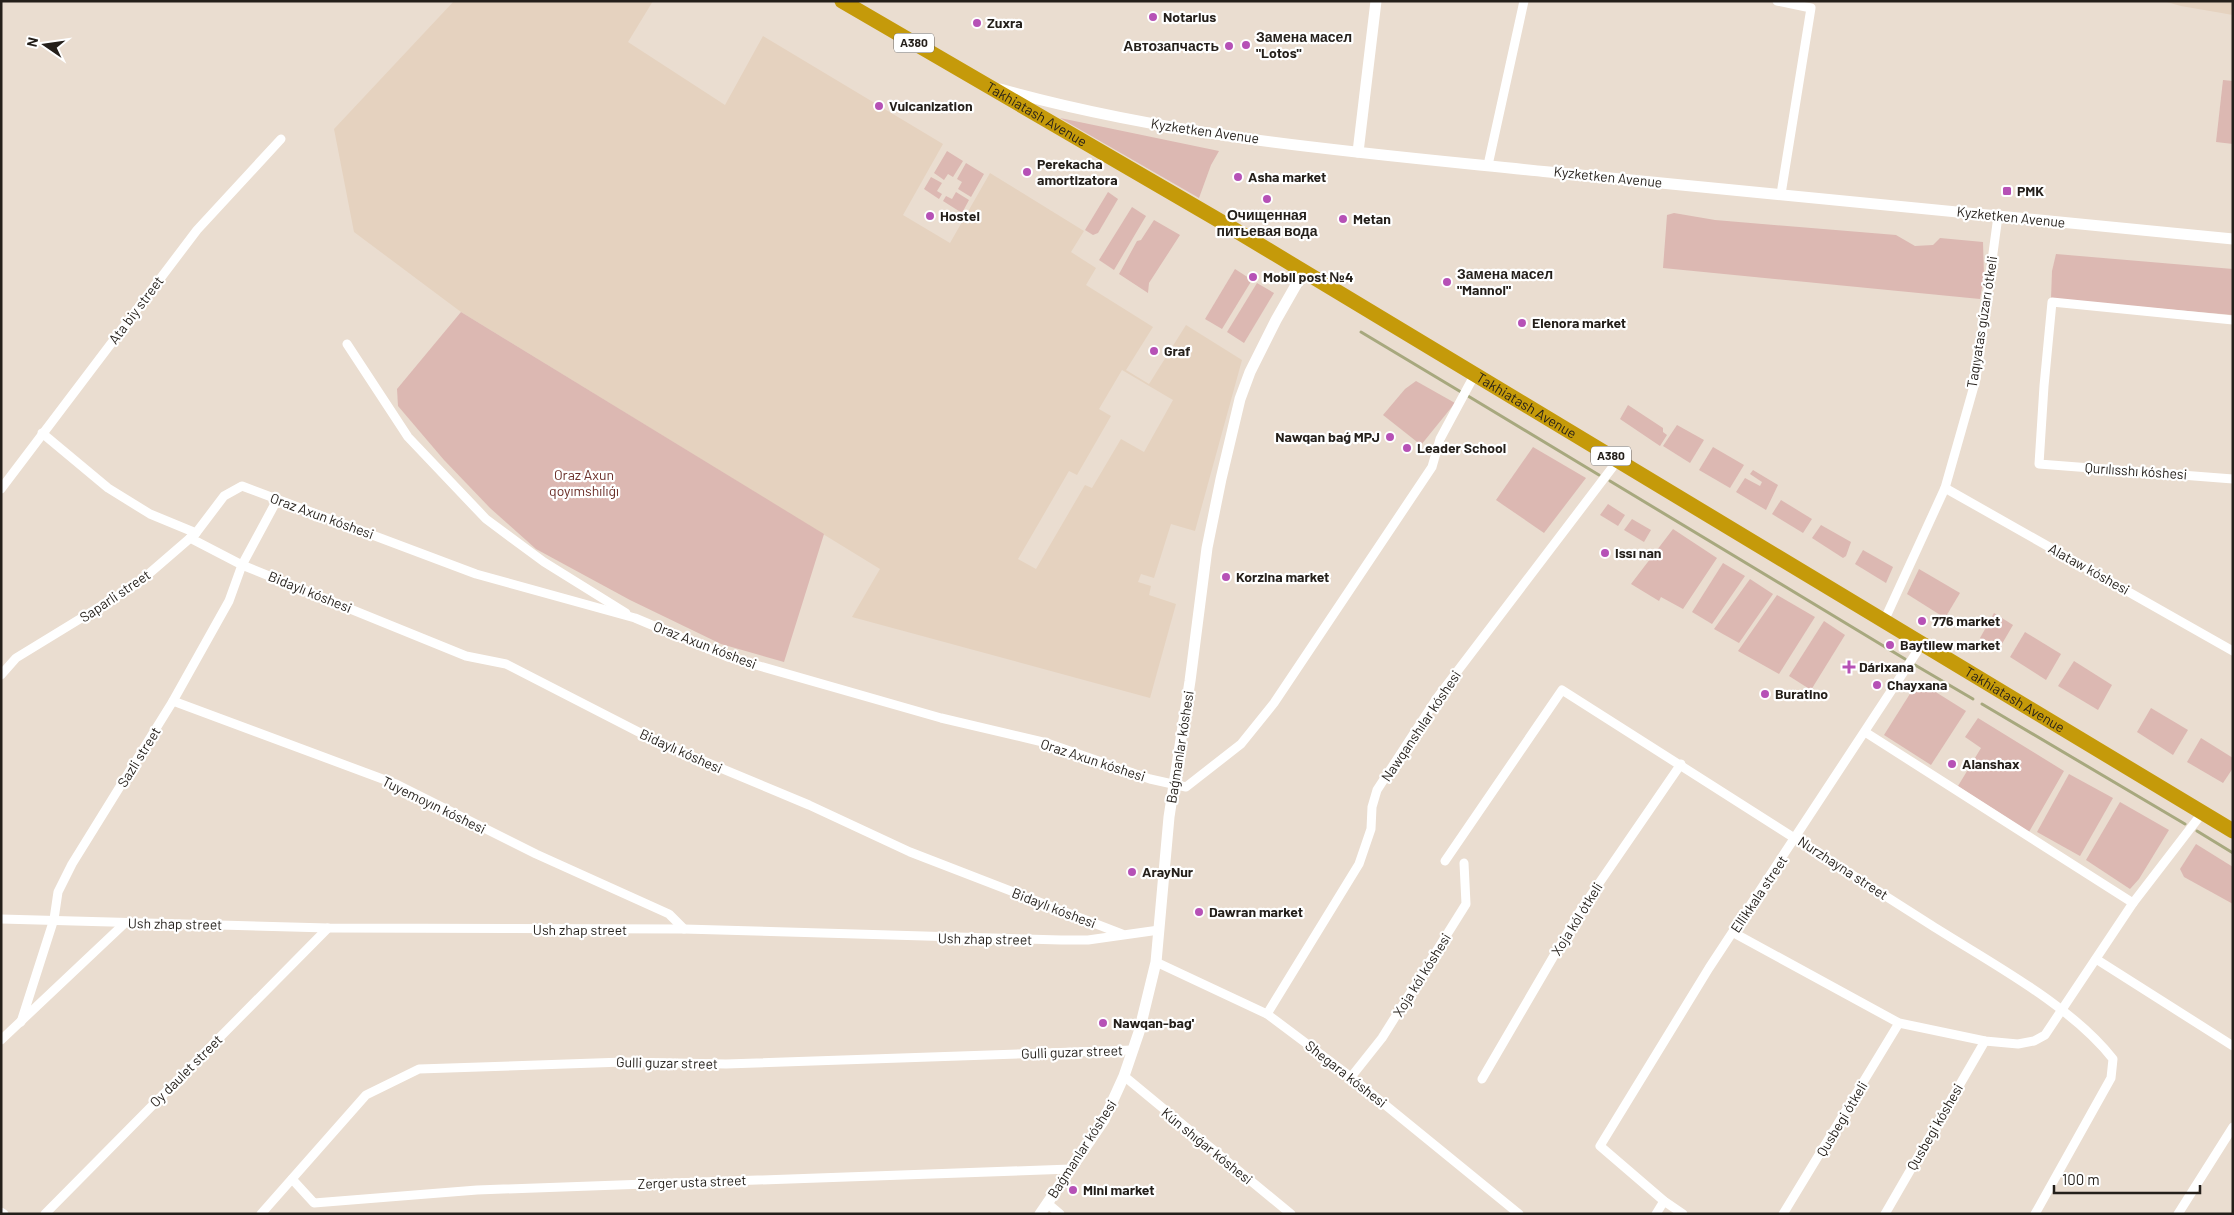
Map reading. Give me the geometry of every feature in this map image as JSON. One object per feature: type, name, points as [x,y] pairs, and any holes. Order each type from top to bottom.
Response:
[{"type":"highway","name":"Takhiatash Avenue","points":[[842,1],[1475,374],[2233,831]]},
{"type":"street","points":[[1358,152],[1376,1]]},
{"type":"street","points":[[1488,166],[1524,1]]},
{"type":"street","points":[[1777,1],[1811,8],[1781,194]]},
{"type":"street","name":"Kyzketken Avenue","points":[[987,85],[1046,102],[1154,125],[1358,152],[2233,240]]},
{"type":"street","name":"Ata biy street","points":[[1,490],[42,433],[197,230],[281,139]]},
{"type":"street","name":"Taqıyatas gúzarı ótkeli","points":[[1884,621],[1945,488],[1976,379],[1998,216]]},
{"type":"street","name":"Baǵmanlar kóshesi","points":[[1040,1214],[1104,1120],[1124,1076],[1133,1050],[1156,962],[1165,852],[1207,548],[1234,423],[1250,372],[1276,320],[1304,272]]},
{"type":"street","name":"Qurılısshı kóshesi","points":[[2233,320],[2052,302],[2044,386],[2040,464],[2233,479]]},
{"type":"street","points":[[347,344],[408,437],[486,518],[544,562],[635,618]]},
{"type":"street","points":[[1175,784],[1186,786],[1240,744],[1274,703],[1432,467],[1440,439],[1475,374]]},
{"type":"street","name":"Bidaylı kóshesi","points":[[42,433],[108,488],[141,509],[193,535],[242,565],[466,656],[506,664],[658,742],[809,805],[910,852],[1122,934]]},
{"type":"street","name":"Nawqanshılar kóshesi","points":[[1268,1014],[1359,864],[1371,829],[1372,807],[1377,790],[1437,698],[1618,460]]},
{"type":"street","name":"Oraz Axun kóshesi","points":[[242,486],[476,574],[635,618],[728,657],[940,718],[1047,743],[1150,779],[1175,784]]},
{"type":"street","name":"Saparli street","points":[[1,675],[16,658],[137,584],[193,535],[224,496],[242,486]]},
{"type":"street","name":"Alataw kóshesi","points":[[1945,488],[2233,650]]},
{"type":"street","name":"Sazli street","points":[[21,1022],[54,919],[58,892],[72,864],[173,701],[229,601],[242,565],[277,500]]},
{"type":"street","name":"Ellikkala street","points":[[1664,1201],[1600,1146],[1734,933],[1922,644]]},
{"type":"street","name":"Nurzhayna street","points":[[1445,861],[1562,690],[2063,1010],[2113,1059],[2111,1078],[2035,1214]]},
{"type":"street","name":"Tuyemoyın kóshesi","points":[[173,701],[396,784],[536,854],[669,914],[684,929]]},
{"type":"street","points":[[1865,732],[2133,903]]},
{"type":"street","name":"Xoja kól ótkeli","points":[[1482,1079],[1580,910],[1680,764]]},
{"type":"street","points":[[1734,933],[1899,1023],[1986,1041],[2018,1044],[2034,1041],[2045,1035],[2133,903],[2203,812]]},
{"type":"street","name":"Xoja kól kóshesi","points":[[1352,1077],[1382,1038],[1466,904],[1464,864]]},
{"type":"street","name":"Ush zhap street","points":[[1,919],[328,928],[684,929],[1061,940],[1088,940],[1159,930]]},
{"type":"street","points":[[1,1040],[125,923]]},
{"type":"street","name":"Oy daulet street","points":[[44,1214],[328,928]]},
{"type":"street","points":[[2096,959],[2233,1046]]},
{"type":"street","name":"Shegara kóshesi","points":[[1156,962],[1268,1014],[1352,1077],[1519,1214]]},
{"type":"street","name":"Qusbegi ótkeli","points":[[1783,1214],[1899,1023]]},
{"type":"street","name":"Qusbegi kóshesi","points":[[1885,1214],[1986,1041]]},
{"type":"street","name":"Gulli guzar street","points":[[260,1214],[366,1095],[419,1069],[624,1062],[726,1064],[1133,1050]]},
{"type":"street","name":"Kún shıǵar kóshesi","points":[[1124,1076],[1291,1214]]},
{"type":"street","points":[[2178,1214],[2223,1139],[2233,1127]]},
{"type":"street","name":"Zerger usta street","points":[[292,1179],[314,1204],[477,1190],[1072,1169]]},
{"type":"street","points":[[1656,1214],[1664,1201],[1683,1214]]},
{"type":"street","points":[[1047,1203],[1060,1214]]},
{"type":"shaded area","points":[[454,1],[653,1],[628,42],[725,105],[763,36],[943,144],[903,215],[950,243],[990,173],[1084,231],[1071,252],[1096,268],[1086,285],[1153,327],[1126,370],[1149,384],[1186,325],[1242,360],[1195,531],[1171,524],[1154,578],[1141,574],[1138,582],[1151,586],[1149,595],[1176,604],[1150,698],[852,617],[880,569],[461,312],[354,232],[334,129]],"holes":[[[1122,370],[1173,400],[1144,452],[1121,439],[1092,488],[1085,485],[1036,569],[1018,559],[1069,471],[1077,475],[1111,416],[1099,409]]]},
{"type":"shaded area","points":[[2163,1],[2233,1],[2233,15],[2181,6]]},
{"type":"green space","points":[[2223,80],[2233,81],[2233,144],[2216,142]]},
{"type":"green space","points":[[1060,118],[1219,151],[1211,165],[1199,198]]},
{"type":"green space","points":[[947,151],[963,161],[953,177],[948,174],[944,180],[934,173]]},
{"type":"green space","points":[[966,163],[984,174],[971,197],[958,189],[962,182],[957,179]]},
{"type":"green space","points":[[931,177],[942,183],[937,191],[942,194],[939,199],[924,189]]},
{"type":"green space","points":[[956,192],[969,200],[962,213],[943,201],[946,196],[952,199]]},
{"type":"green space","points":[[1108,192],[1118,199],[1098,233],[1093,235],[1085,230]]},
{"type":"green space","points":[[1132,207],[1146,216],[1114,270],[1099,260]]},
{"type":"green space","points":[[1674,213],[1715,220],[1896,235],[1915,246],[1933,245],[1940,238],[1983,242],[1984,276],[1980,299],[1663,268],[1667,215]]},
{"type":"green space","points":[[1154,220],[1180,235],[1149,283],[1148,293],[1119,274],[1137,241],[1141,240]]},
{"type":"green space","points":[[2056,254],[2233,269],[2233,315],[2051,299],[2052,271]]},
{"type":"green space","points":[[1235,269],[1252,280],[1222,329],[1205,319]]},
{"type":"green space","points":[[1257,283],[1274,293],[1244,343],[1227,332]]},
{"type":"green space","name":"Oraz Axun qoyımshılıǵı","points":[[461,312],[824,534],[784,662],[721,644],[630,600],[536,549],[490,508],[444,460],[398,406],[397,389]]},
{"type":"green space","points":[[1416,381],[1455,403],[1421,445],[1383,415],[1405,389]]},
{"type":"green space","points":[[1628,405],[1663,428],[1663,432],[1667,435],[1660,446],[1620,419]]},
{"type":"green space","points":[[1677,425],[1704,440],[1690,463],[1663,446]]},
{"type":"green space","points":[[1533,447],[1586,478],[1544,533],[1496,500]]},
{"type":"green space","points":[[1713,447],[1744,465],[1730,488],[1699,470]]},
{"type":"green space","points":[[1753,470],[1778,485],[1766,510],[1736,492],[1745,478],[1760,486],[1762,482],[1750,474]]},
{"type":"green space","points":[[1781,500],[1812,519],[1803,533],[1772,514]]},
{"type":"green space","points":[[1608,504],[1625,515],[1618,526],[1600,515]]},
{"type":"green space","points":[[1632,519],[1651,530],[1644,542],[1624,530]]},
{"type":"green space","points":[[1821,525],[1851,542],[1846,556],[1843,558],[1812,538]]},
{"type":"green space","points":[[1673,529],[1717,558],[1683,609],[1661,597],[1659,601],[1631,584]]},
{"type":"green space","points":[[1863,550],[1893,567],[1886,583],[1855,564]]},
{"type":"green space","points":[[1723,563],[1745,576],[1712,624],[1692,612]]},
{"type":"green space","points":[[1919,569],[1960,593],[1945,618],[1907,594]]},
{"type":"green space","points":[[1750,579],[1773,594],[1739,643],[1714,629]]},
{"type":"green space","points":[[1777,595],[1815,617],[1779,674],[1738,651]]},
{"type":"green space","points":[[1994,613],[2013,625],[1999,649],[1980,638]]},
{"type":"green space","points":[[1824,621],[1845,635],[1811,690],[1789,676]]},
{"type":"green space","points":[[2025,632],[2061,654],[2046,680],[2010,657]]},
{"type":"green space","points":[[2074,661],[2112,685],[2098,710],[2058,686]]},
{"type":"green space","points":[[1918,681],[1966,711],[1931,765],[1884,735]]},
{"type":"green space","points":[[2151,708],[2188,730],[2173,755],[2137,732]]},
{"type":"green space","points":[[1978,718],[2064,771],[2029,832],[1958,786],[1981,748],[1965,737]]},
{"type":"green space","points":[[2201,738],[2233,758],[2233,768],[2223,783],[2187,762]]},
{"type":"green space","points":[[2069,774],[2113,798],[2080,856],[2037,832]]},
{"type":"green space","points":[[2120,802],[2169,830],[2139,879],[2130,889],[2086,860]]},
{"type":"green space","points":[[2196,844],[2233,867],[2233,904],[2184,877],[2180,869]]},
{"type":"waterway","points":[[1361,332],[1461,392]]},
{"type":"waterway","points":[[1468,396],[1599,475]]},
{"type":"waterway","points":[[1610,481],[1905,659]]},
{"type":"waterway","points":[[1915,665],[1973,699]]},
{"type":"waterway","points":[[1982,704],[2185,824]]},
{"type":"waterway","points":[[2197,831],[2233,853]]},
{"type":"place","name":"Notarius","points":[[1153,17]]},
{"type":"place","name":"Zuxra","points":[[977,23]]},
{"type":"place","name":"Замена масел \"Lotos\"","points":[[1246,45]]},
{"type":"place","name":"Автозапчасть","points":[[1229,46]]},
{"type":"place","name":"Vulcanization","points":[[879,106]]},
{"type":"place","name":"Perekacha amortizatora","points":[[1027,172]]},
{"type":"place","name":"Asha market","points":[[1238,177]]},
{"type":"place","name":"PMK","points":[[2007,191]]},
{"type":"place","name":"Очищенная питьевая вода","points":[[1267,199]]},
{"type":"place","name":"Hostel","points":[[930,216]]},
{"type":"place","name":"Metan","points":[[1343,219]]},
{"type":"place","name":"Mobil post №4","points":[[1253,277]]},
{"type":"place","name":"Замена масел \"Mannol\"","points":[[1447,282]]},
{"type":"place","name":"Elenora market","points":[[1522,323]]},
{"type":"place","name":"Graf","points":[[1154,351]]},
{"type":"place","name":"Nawqan baǵ MPJ","points":[[1390,437]]},
{"type":"place","name":"Leader School","points":[[1407,448]]},
{"type":"place","name":"Issı nan","points":[[1605,553]]},
{"type":"place","name":"Korzina market","points":[[1226,577]]},
{"type":"place","name":"776 market","points":[[1922,621]]},
{"type":"place","name":"Baytilew market","points":[[1890,645]]},
{"type":"place","name":"Dárixana","points":[[1849,667]]},
{"type":"place","name":"Chayxana","points":[[1877,685]]},
{"type":"place","name":"Buratino","points":[[1765,694]]},
{"type":"place","name":"Alanshax","points":[[1952,764]]},
{"type":"place","name":"ArayNur","points":[[1132,872]]},
{"type":"place","name":"Dawran market","points":[[1199,912]]},
{"type":"place","name":"Nawqan-bag'","points":[[1103,1023]]},
{"type":"place","name":"Mini market","points":[[1073,1190]]}]
